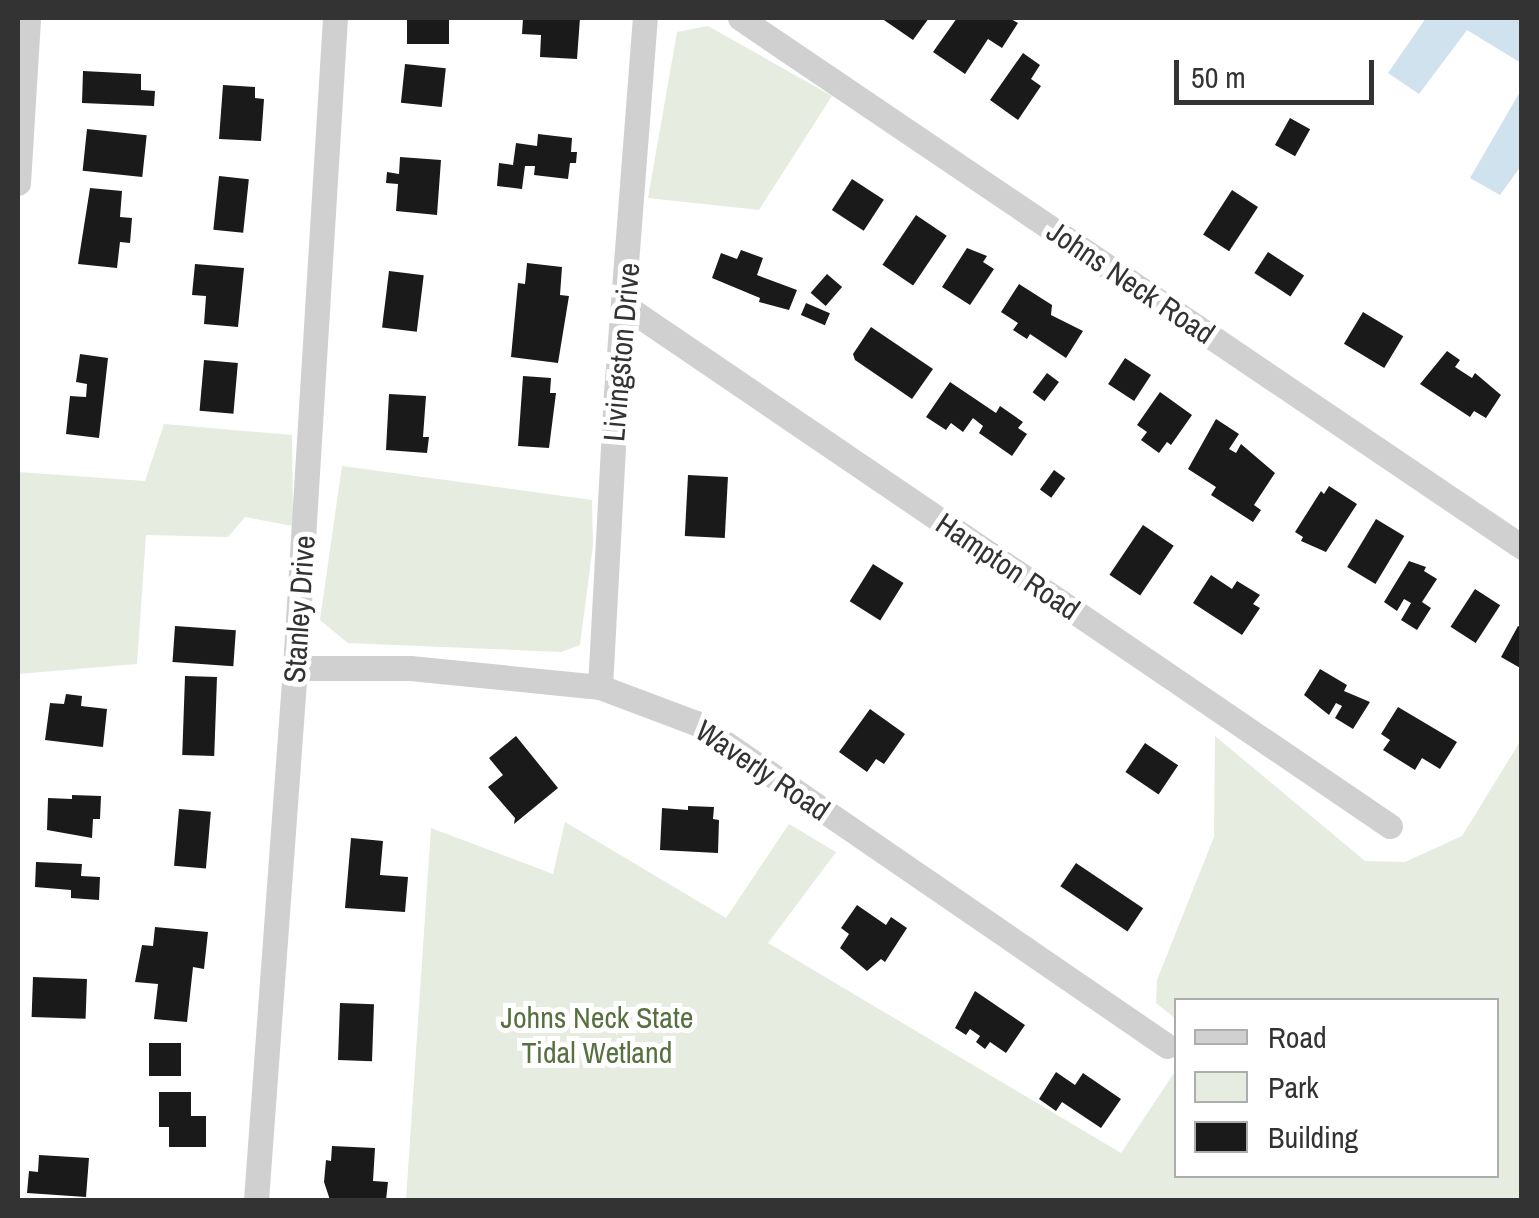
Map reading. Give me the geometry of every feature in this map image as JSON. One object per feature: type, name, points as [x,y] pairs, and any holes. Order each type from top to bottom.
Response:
[{"type":"street","points":[[18,183],[28,18]]},
{"type":"street","name":"Stanley Drive","points":[[256,1200],[296,668],[335,18]]},
{"type":"street","name":"Livingston Drive","points":[[600,687],[614,406],[626,306],[644,18]]},
{"type":"street","name":"Johns Neck Road","points":[[740,18],[1522,547]]},
{"type":"street","name":"Hampton Road","points":[[626,306],[1390,826]]},
{"type":"street","name":"Waverly Road","points":[[296,668],[410,668],[600,687],[696,723],[1167,1046]]},
{"type":"green space","points":[[708,26],[832,96],[759,210],[648,198],[677,32]]},
{"type":"green space","points":[[164,424],[292,435],[293,526],[245,517],[228,537],[146,535],[137,664],[18,674],[18,472],[145,481]]},
{"type":"green space","points":[[342,466],[592,500],[593,545],[580,645],[561,652],[348,643],[320,620]]},
{"type":"green space","name":"Johns Neck State Tidal Wetland","points":[[1215,736],[1365,861],[1405,862],[1462,836],[1521,740],[1521,1200],[406,1200],[431,828],[553,874],[565,822],[726,918],[789,824],[836,852],[768,943],[1121,1153],[1174,1073],[1174,1178],[1499,1178],[1499,998],[1174,998],[1174,1017],[1156,1003],[1157,980],[1214,837]]},
{"type":"water","points":[[1426,18],[1521,18],[1521,63],[1467,30],[1419,94],[1388,73]]},
{"type":"water","points":[[1521,90],[1521,166],[1500,195],[1470,178]]},
{"type":"building","points":[[407,18],[449,18],[449,44],[407,44]]},
{"type":"building","points":[[523,18],[580,18],[577,59],[540,57],[541,35],[522,34]]},
{"type":"building","points":[[881,18],[929,18],[913,40]]},
{"type":"building","points":[[957,18],[1009,18],[1018,23],[1002,48],[988,39],[965,74],[933,52]]},
{"type":"building","points":[[1023,53],[1040,65],[1031,79],[1041,86],[1018,120],[990,100]]},
{"type":"building","points":[[405,64],[446,68],[442,107],[401,103]]},
{"type":"building","points":[[83,71],[141,74],[141,90],[155,91],[154,106],[82,103]]},
{"type":"building","points":[[223,85],[255,87],[255,98],[264,99],[261,141],[219,139]]},
{"type":"building","points":[[1290,118],[1310,129],[1295,156],[1275,145]]},
{"type":"building","points":[[87,129],[147,135],[142,177],[83,171]]},
{"type":"building","points":[[538,134],[572,138],[571,152],[577,152],[576,163],[570,163],[568,179],[534,175],[535,166],[525,166],[522,189],[497,186],[499,163],[513,165],[516,143],[537,146]]},
{"type":"building","points":[[400,157],[441,160],[437,215],[396,211],[398,184],[386,183],[387,172],[399,174]]},
{"type":"building","points":[[219,176],[249,179],[243,233],[213,230]]},
{"type":"building","points":[[852,179],[884,200],[864,231],[832,210]]},
{"type":"building","points":[[90,188],[122,191],[120,217],[132,218],[130,243],[120,242],[117,268],[78,264]]},
{"type":"building","points":[[1232,190],[1258,207],[1229,251],[1203,234]]},
{"type":"building","points":[[916,215],[947,236],[913,285],[882,265]]},
{"type":"building","points":[[967,248],[987,256],[983,262],[994,269],[970,305],[942,287]]},
{"type":"building","points":[[741,250],[763,258],[757,275],[797,290],[789,310],[759,302],[760,298],[712,278],[721,253],[737,259]]},
{"type":"building","points":[[1268,252],[1304,275],[1290,296],[1254,273]]},
{"type":"building","points":[[527,263],[562,267],[560,295],[569,296],[558,363],[511,357],[518,283],[525,284]]},
{"type":"building","points":[[195,264],[244,268],[238,327],[204,324],[206,296],[192,295]]},
{"type":"building","points":[[389,271],[424,275],[417,332],[382,328]]},
{"type":"building","points":[[827,274],[842,287],[826,306],[811,293]]},
{"type":"building","points":[[1019,284],[1052,305],[1051,315],[1083,331],[1066,358],[1030,334],[1027,339],[1013,330],[1018,323],[1001,312]]},
{"type":"building","points":[[806,303],[830,313],[825,325],[801,315]]},
{"type":"building","points":[[1363,312],[1403,336],[1384,368],[1344,344]]},
{"type":"building","points":[[871,327],[933,369],[912,399],[855,360],[853,354]]},
{"type":"building","points":[[1447,351],[1460,360],[1455,367],[1472,378],[1475,373],[1501,395],[1486,418],[1474,411],[1470,417],[1420,384]]},
{"type":"building","points":[[80,354],[108,358],[99,438],[66,434],[70,396],[86,397],[87,384],[76,382]]},
{"type":"building","points":[[1125,358],[1151,375],[1134,401],[1108,384]]},
{"type":"building","points":[[204,360],[238,363],[233,414],[200,411]]},
{"type":"building","points":[[1047,373],[1059,382],[1045,401],[1033,392]]},
{"type":"building","points":[[523,376],[551,378],[550,393],[556,393],[549,448],[518,446]]},
{"type":"building","points":[[950,382],[996,413],[1000,406],[1023,422],[1018,428],[1027,434],[1012,456],[979,433],[983,426],[973,418],[963,432],[951,423],[946,430],[926,417]]},
{"type":"building","points":[[1160,392],[1192,415],[1171,445],[1167,442],[1159,453],[1141,440],[1147,432],[1137,425]]},
{"type":"building","points":[[389,394],[426,396],[423,437],[429,437],[427,453],[386,450]]},
{"type":"building","points":[[1216,419],[1239,434],[1229,449],[1236,453],[1241,444],[1275,473],[1254,505],[1261,510],[1253,522],[1211,495],[1216,487],[1188,469]]},
{"type":"building","points":[[1054,470],[1065,478],[1051,498],[1040,489]]},
{"type":"building","points":[[688,475],[728,477],[725,538],[685,536]]},
{"type":"building","points":[[1329,486],[1357,504],[1326,552],[1301,541],[1303,537],[1295,532],[1321,491],[1324,494]]},
{"type":"building","points":[[1376,519],[1404,536],[1375,584],[1347,567]]},
{"type":"building","points":[[1143,525],[1174,546],[1140,595],[1109,575]]},
{"type":"building","points":[[1409,561],[1426,567],[1424,571],[1437,579],[1422,602],[1431,608],[1417,630],[1401,620],[1411,603],[1404,599],[1397,611],[1384,602]]},
{"type":"building","points":[[873,564],[904,583],[880,620],[850,601]]},
{"type":"building","points":[[1211,575],[1232,589],[1237,581],[1260,595],[1253,604],[1260,608],[1242,635],[1193,603]]},
{"type":"building","points":[[1475,589],[1500,605],[1476,643],[1450,627]]},
{"type":"building","points":[[175,626],[236,630],[233,666],[172,662]]},
{"type":"building","points":[[1518,626],[1522,628],[1522,669],[1501,657]]},
{"type":"building","points":[[1320,669],[1347,685],[1344,691],[1370,702],[1353,729],[1335,718],[1342,706],[1336,703],[1329,715],[1304,695]]},
{"type":"building","points":[[185,676],[217,677],[214,756],[182,755]]},
{"type":"building","points":[[66,694],[82,696],[81,706],[107,709],[103,747],[45,740],[50,703],[64,704]]},
{"type":"building","points":[[1398,707],[1457,742],[1440,769],[1422,758],[1415,770],[1383,750],[1390,740],[1381,734]]},
{"type":"building","points":[[870,709],[905,734],[884,764],[876,759],[867,772],[839,752]]},
{"type":"building","points":[[516,736],[558,788],[514,824],[515,818],[488,787],[503,775],[489,758]]},
{"type":"building","points":[[1145,743],[1178,765],[1159,794],[1125,772]]},
{"type":"building","points":[[72,795],[101,796],[100,819],[93,819],[92,838],[47,830],[48,798],[72,799]]},
{"type":"building","points":[[688,806],[714,807],[713,819],[719,820],[718,853],[660,850],[662,808],[688,810]]},
{"type":"building","points":[[179,809],[211,812],[206,869],[174,866]]},
{"type":"building","points":[[351,838],[383,841],[380,875],[408,877],[405,912],[345,908]]},
{"type":"building","points":[[36,862],[82,864],[81,876],[100,877],[99,900],[71,898],[71,890],[35,887]]},
{"type":"building","points":[[1076,863],[1143,908],[1127,932],[1060,886]]},
{"type":"building","points":[[857,905],[886,925],[891,917],[907,928],[885,962],[881,959],[867,971],[840,948],[849,934],[841,928]]},
{"type":"building","points":[[155,927],[208,932],[204,969],[193,967],[187,1022],[154,1019],[158,984],[135,982],[142,945],[153,946]]},
{"type":"building","points":[[33,977],[87,979],[86,1019],[32,1017]]},
{"type":"building","points":[[975,991],[1025,1025],[1006,1053],[990,1042],[985,1049],[976,1042],[980,1036],[970,1029],[966,1035],[955,1028]]},
{"type":"building","points":[[340,1003],[374,1004],[372,1061],[338,1060]]},
{"type":"building","points":[[149,1043],[181,1043],[181,1076],[149,1076]]},
{"type":"building","points":[[1056,1072],[1075,1085],[1083,1073],[1121,1099],[1101,1128],[1062,1102],[1056,1111],[1039,1099]]},
{"type":"building","points":[[159,1092],[191,1092],[191,1116],[206,1116],[206,1147],[169,1147],[169,1127],[159,1127]]},
{"type":"building","points":[[332,1146],[375,1148],[373,1181],[388,1182],[386,1200],[330,1200],[324,1182]]},
{"type":"building","points":[[39,1155],[89,1158],[86,1197],[27,1193],[29,1171],[38,1172]]}]
